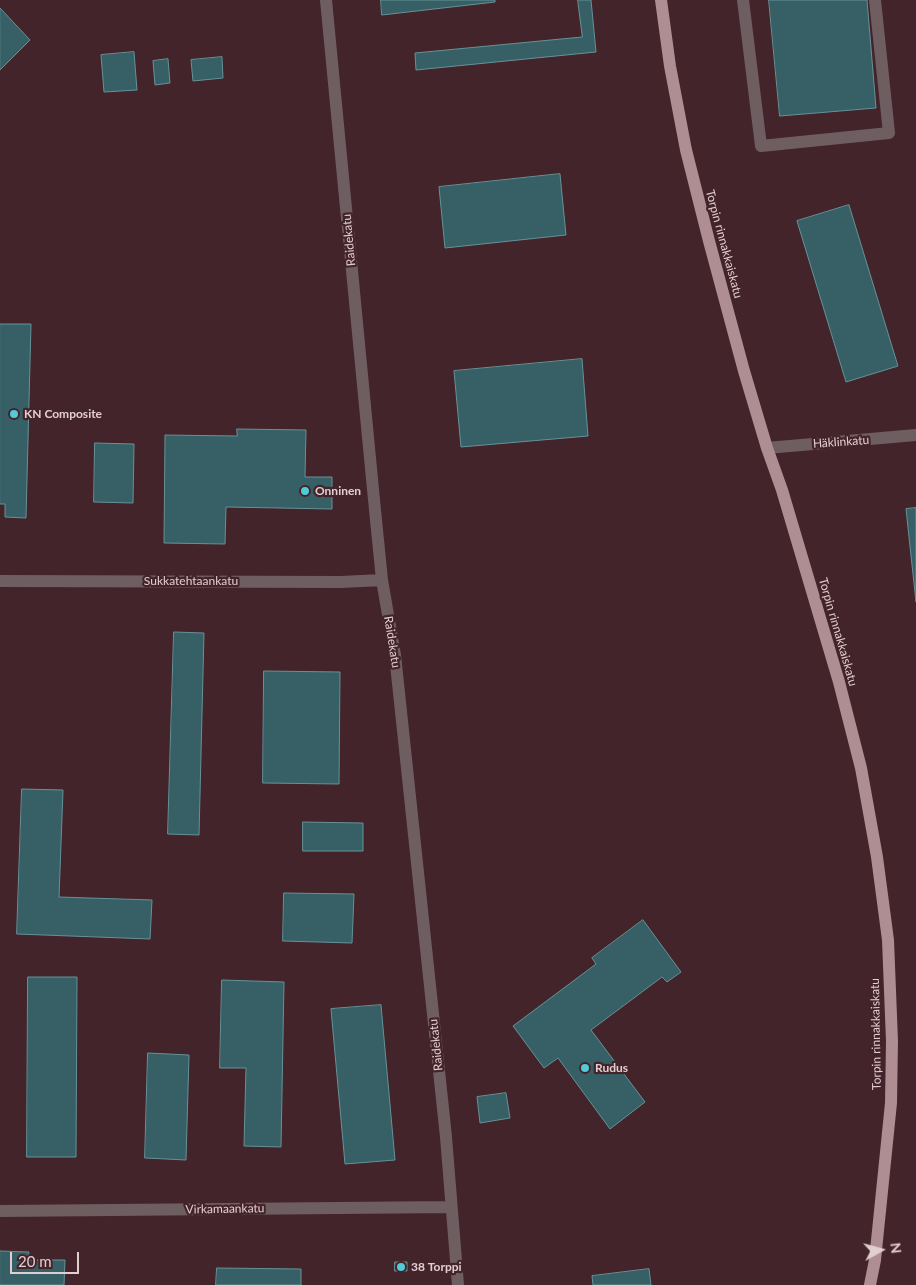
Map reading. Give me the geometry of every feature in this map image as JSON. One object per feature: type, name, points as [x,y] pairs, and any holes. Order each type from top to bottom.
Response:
[{"type":"main road","name":"Torpin rinnakkaiskatu","points":[[661,0],[670,66],[686,150],[744,371],[840,682],[859,758],[877,856],[887,930],[892,1042],[891,1103],[875,1260],[870,1285]]},
{"type":"street","name":"Raidekatu","points":[[326,0],[382,580],[395,655],[446,1137],[450,1207],[458,1285]]},
{"type":"street","points":[[743,0],[761,146],[889,133],[875,0]]},
{"type":"street","name":"Häklinkatu","points":[[767,448],[916,436]]},
{"type":"street","name":"Sukkatehtaankatu","points":[[0,582],[341,582],[382,580]]},
{"type":"street","name":"Virkamaankatu","points":[[0,1211],[450,1207]]},
{"type":"building","points":[[381,0],[495,0],[495,2],[382,15]]},
{"type":"building","points":[[578,0],[591,0],[596,52],[416,70],[415,53],[582,37]]},
{"type":"building","points":[[769,0],[867,0],[876,108],[780,116]]},
{"type":"building","points":[[0,8],[30,40],[0,70]]},
{"type":"building","points":[[134,52],[137,90],[104,92],[101,55]]},
{"type":"building","points":[[222,57],[223,78],[193,81],[191,60]]},
{"type":"building","points":[[168,59],[170,83],[155,85],[153,61]]},
{"type":"building","points":[[560,174],[566,235],[445,248],[439,187]]},
{"type":"building","points":[[849,205],[898,366],[846,382],[797,221]]},
{"type":"building","name":"KN Composite","points":[[0,324],[31,324],[26,518],[5,517],[5,504],[0,504]]},
{"type":"building","points":[[582,359],[588,436],[461,447],[454,371]]},
{"type":"building","points":[[237,429],[306,430],[305,477],[332,477],[332,509],[226,507],[225,544],[164,543],[165,435],[237,436]]},
{"type":"building","points":[[95,443],[134,444],[133,503],[94,502]]},
{"type":"building","points":[[916,508],[916,602],[906,509]]},
{"type":"building","points":[[174,632],[204,633],[199,835],[168,834]]},
{"type":"building","points":[[264,671],[340,672],[339,784],[263,783]]},
{"type":"building","points":[[22,789],[63,790],[59,897],[152,900],[150,939],[17,934]]},
{"type":"building","points":[[303,822],[363,823],[363,851],[303,851]]},
{"type":"building","points":[[284,893],[354,894],[352,943],[283,941]]},
{"type":"building","points":[[643,920],[681,972],[667,982],[662,977],[591,1030],[645,1102],[610,1129],[558,1058],[544,1068],[513,1026],[596,964],[592,958]]},
{"type":"building","points":[[28,977],[77,977],[76,1157],[27,1157]]},
{"type":"building","points":[[222,980],[284,982],[281,1147],[244,1146],[246,1068],[220,1068]]},
{"type":"building","points":[[381,1005],[395,1160],[345,1164],[331,1009]]},
{"type":"building","points":[[148,1053],[189,1055],[186,1160],[145,1158]]},
{"type":"building","points":[[506,1093],[510,1118],[480,1123],[477,1097]]},
{"type":"building","points":[[0,1251],[29,1252],[28,1260],[65,1260],[64,1285],[0,1285]]},
{"type":"building","name":"38 Torppi","points":[[395,1262],[407,1262],[407,1271],[395,1271]]},
{"type":"building","points":[[217,1268],[301,1269],[301,1285],[216,1285]]},
{"type":"building","points":[[649,1269],[651,1285],[593,1285],[592,1276]]},
{"type":"place","name":"KN Composite","points":[[14,414]]},
{"type":"place","name":"Onninen","points":[[305,491]]},
{"type":"place","name":"Rudus","points":[[585,1068]]},
{"type":"place","name":"38 Torppi","points":[[401,1267]]}]
